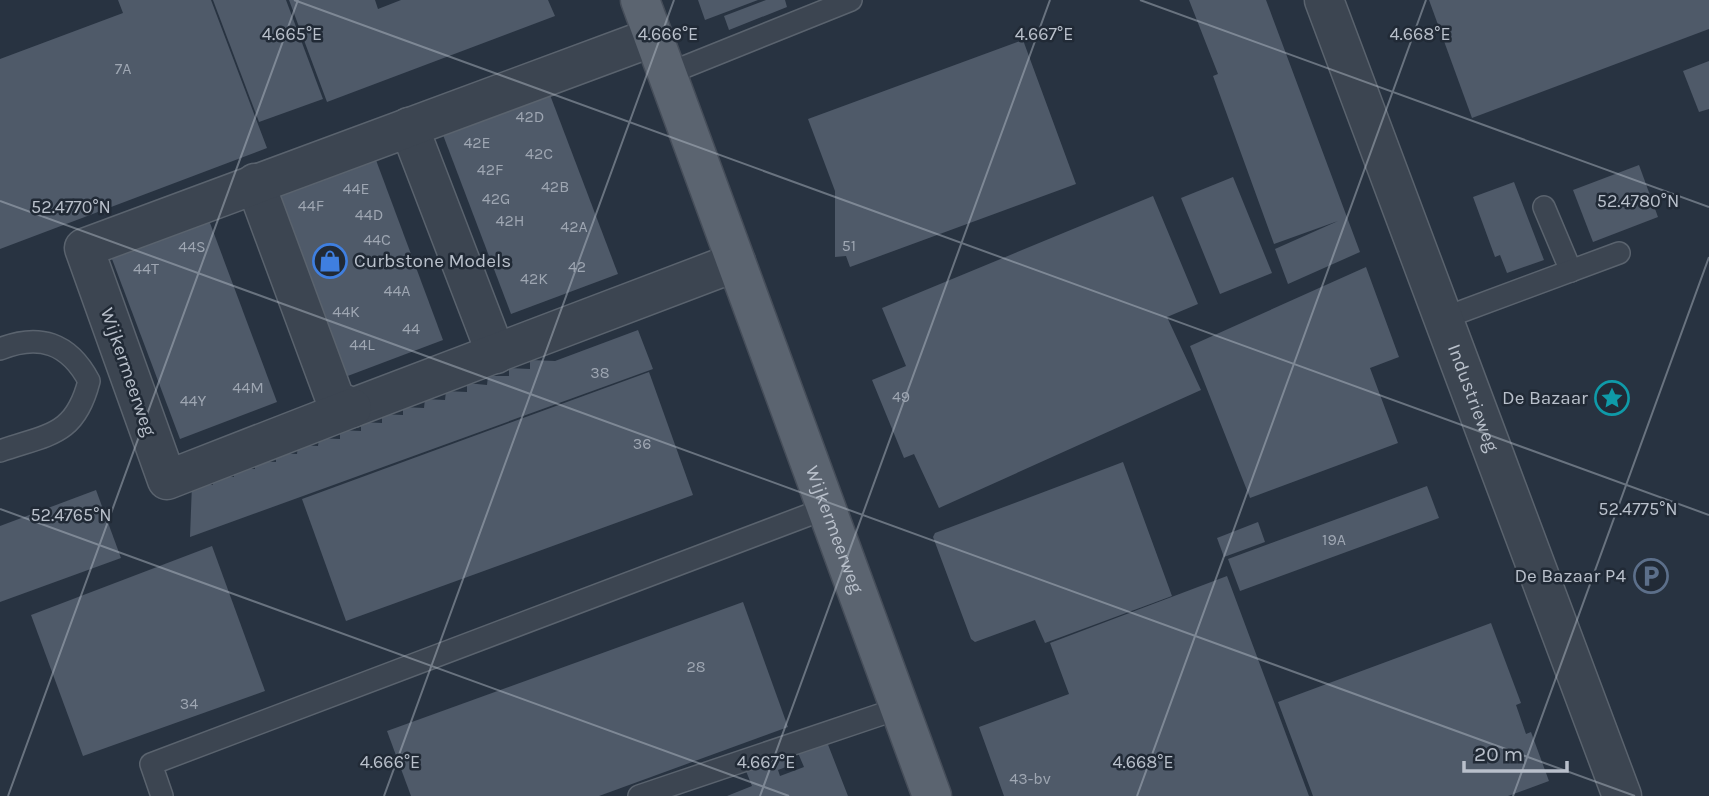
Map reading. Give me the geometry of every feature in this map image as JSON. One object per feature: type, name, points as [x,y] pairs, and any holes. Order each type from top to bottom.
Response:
[{"type":"main road","name":"Wijkermeerweg","points":[[640,0],[932,796]]},
{"type":"street","name":"Industrieweg","points":[[1324,0],[1622,796]]},
{"type":"street","name":"Wijkermeerweg","points":[[653,37],[84,248],[167,480],[736,262]]},
{"type":"street","points":[[409,127],[496,354]]},
{"type":"street","points":[[255,184],[335,399],[352,408]]},
{"type":"lane","points":[[667,74],[851,0]]},
{"type":"lane","points":[[1544,207],[1571,271]]},
{"type":"lane","points":[[1444,318],[1619,253]]},
{"type":"lane","points":[[0,349],[20,341],[55,344],[79,362],[89,380],[83,404],[67,426],[0,452]]},
{"type":"lane","points":[[162,796],[151,764],[827,508]]},
{"type":"lane","points":[[639,796],[900,708]]},
{"type":"building","points":[[118,0],[211,0],[267,148],[0,249],[0,59],[123,13]]},
{"type":"building","points":[[213,0],[286,0],[323,99],[259,122]]},
{"type":"building","points":[[289,0],[375,0],[378,9],[401,0],[548,0],[555,16],[327,102]]},
{"type":"building","points":[[698,0],[758,0],[705,20]]},
{"type":"building","points":[[766,0],[785,0],[787,7],[729,30],[724,16]]},
{"type":"building","points":[[1189,0],[1266,0],[1360,252],[1288,284],[1275,249],[1338,221],[1274,244],[1213,76],[1218,74]]},
{"type":"building","points":[[1429,0],[1709,0],[1709,29],[1472,118]]},
{"type":"building","points":[[1023,40],[1076,184],[850,267],[846,256],[835,257],[835,191],[808,119]]},
{"type":"building","points":[[1709,61],[1709,109],[1699,112],[1683,71]]},
{"type":"building","points":[[547,87],[618,274],[511,314],[440,127]]},
{"type":"building","points":[[373,152],[443,340],[345,377],[275,189]]},
{"type":"building","points":[[1639,165],[1658,217],[1593,242],[1573,190]]},
{"type":"building","points":[[1233,177],[1272,273],[1220,294],[1181,198]]},
{"type":"building","points":[[1514,182],[1544,260],[1507,273],[1500,255],[1495,257],[1473,197]]},
{"type":"building","points":[[1153,196],[1198,304],[1167,317],[1201,390],[939,508],[914,454],[904,458],[872,380],[906,366],[882,308]]},
{"type":"building","points":[[207,215],[277,402],[180,439],[109,251]]},
{"type":"building","points":[[1366,267],[1399,357],[1370,368],[1398,443],[1250,498],[1190,346]]},
{"type":"building","points":[[638,330],[653,369],[190,537],[192,484],[213,485],[213,476],[234,477],[234,469],[255,469],[255,461],[276,462],[276,453],[297,454],[298,445],[318,446],[319,438],[340,439],[340,430],[361,431],[361,422],[382,423],[382,414],[403,415],[403,407],[424,408],[425,399],[445,400],[446,391],[467,392],[467,383],[487,385],[488,376],[509,376],[509,368],[530,369],[530,360],[555,361]]},
{"type":"building","points":[[649,372],[693,495],[346,621],[302,499]]},
{"type":"building","points":[[1123,462],[1172,596],[1045,643],[1035,620],[975,642],[971,639],[933,537],[935,533]]},
{"type":"building","points":[[1427,486],[1439,518],[1240,591],[1228,559]]},
{"type":"building","points":[[96,490],[121,558],[0,602],[0,526]]},
{"type":"building","points":[[1258,522],[1265,542],[1224,557],[1217,538]]},
{"type":"building","points":[[212,546],[265,691],[83,756],[31,615]]},
{"type":"building","points":[[1227,576],[1309,796],[1004,796],[979,727],[1069,694],[1050,643]]},
{"type":"building","points":[[743,602],[788,727],[599,796],[411,796],[387,731]]},
{"type":"building","points":[[1491,623],[1521,703],[1516,705],[1526,734],[1531,732],[1549,781],[1508,796],[1313,796],[1278,702]]},
{"type":"building","points":[[827,742],[848,796],[727,796],[752,786],[746,771],[793,754],[796,763],[778,770],[780,776],[804,767],[798,753]]},
{"type":"place","name":"Curbstone Models","points":[[330,261]]},
{"type":"place","name":"De Bazaar","points":[[1612,398]]},
{"type":"place","name":"De Bazaar P4","points":[[1651,576]]}]
